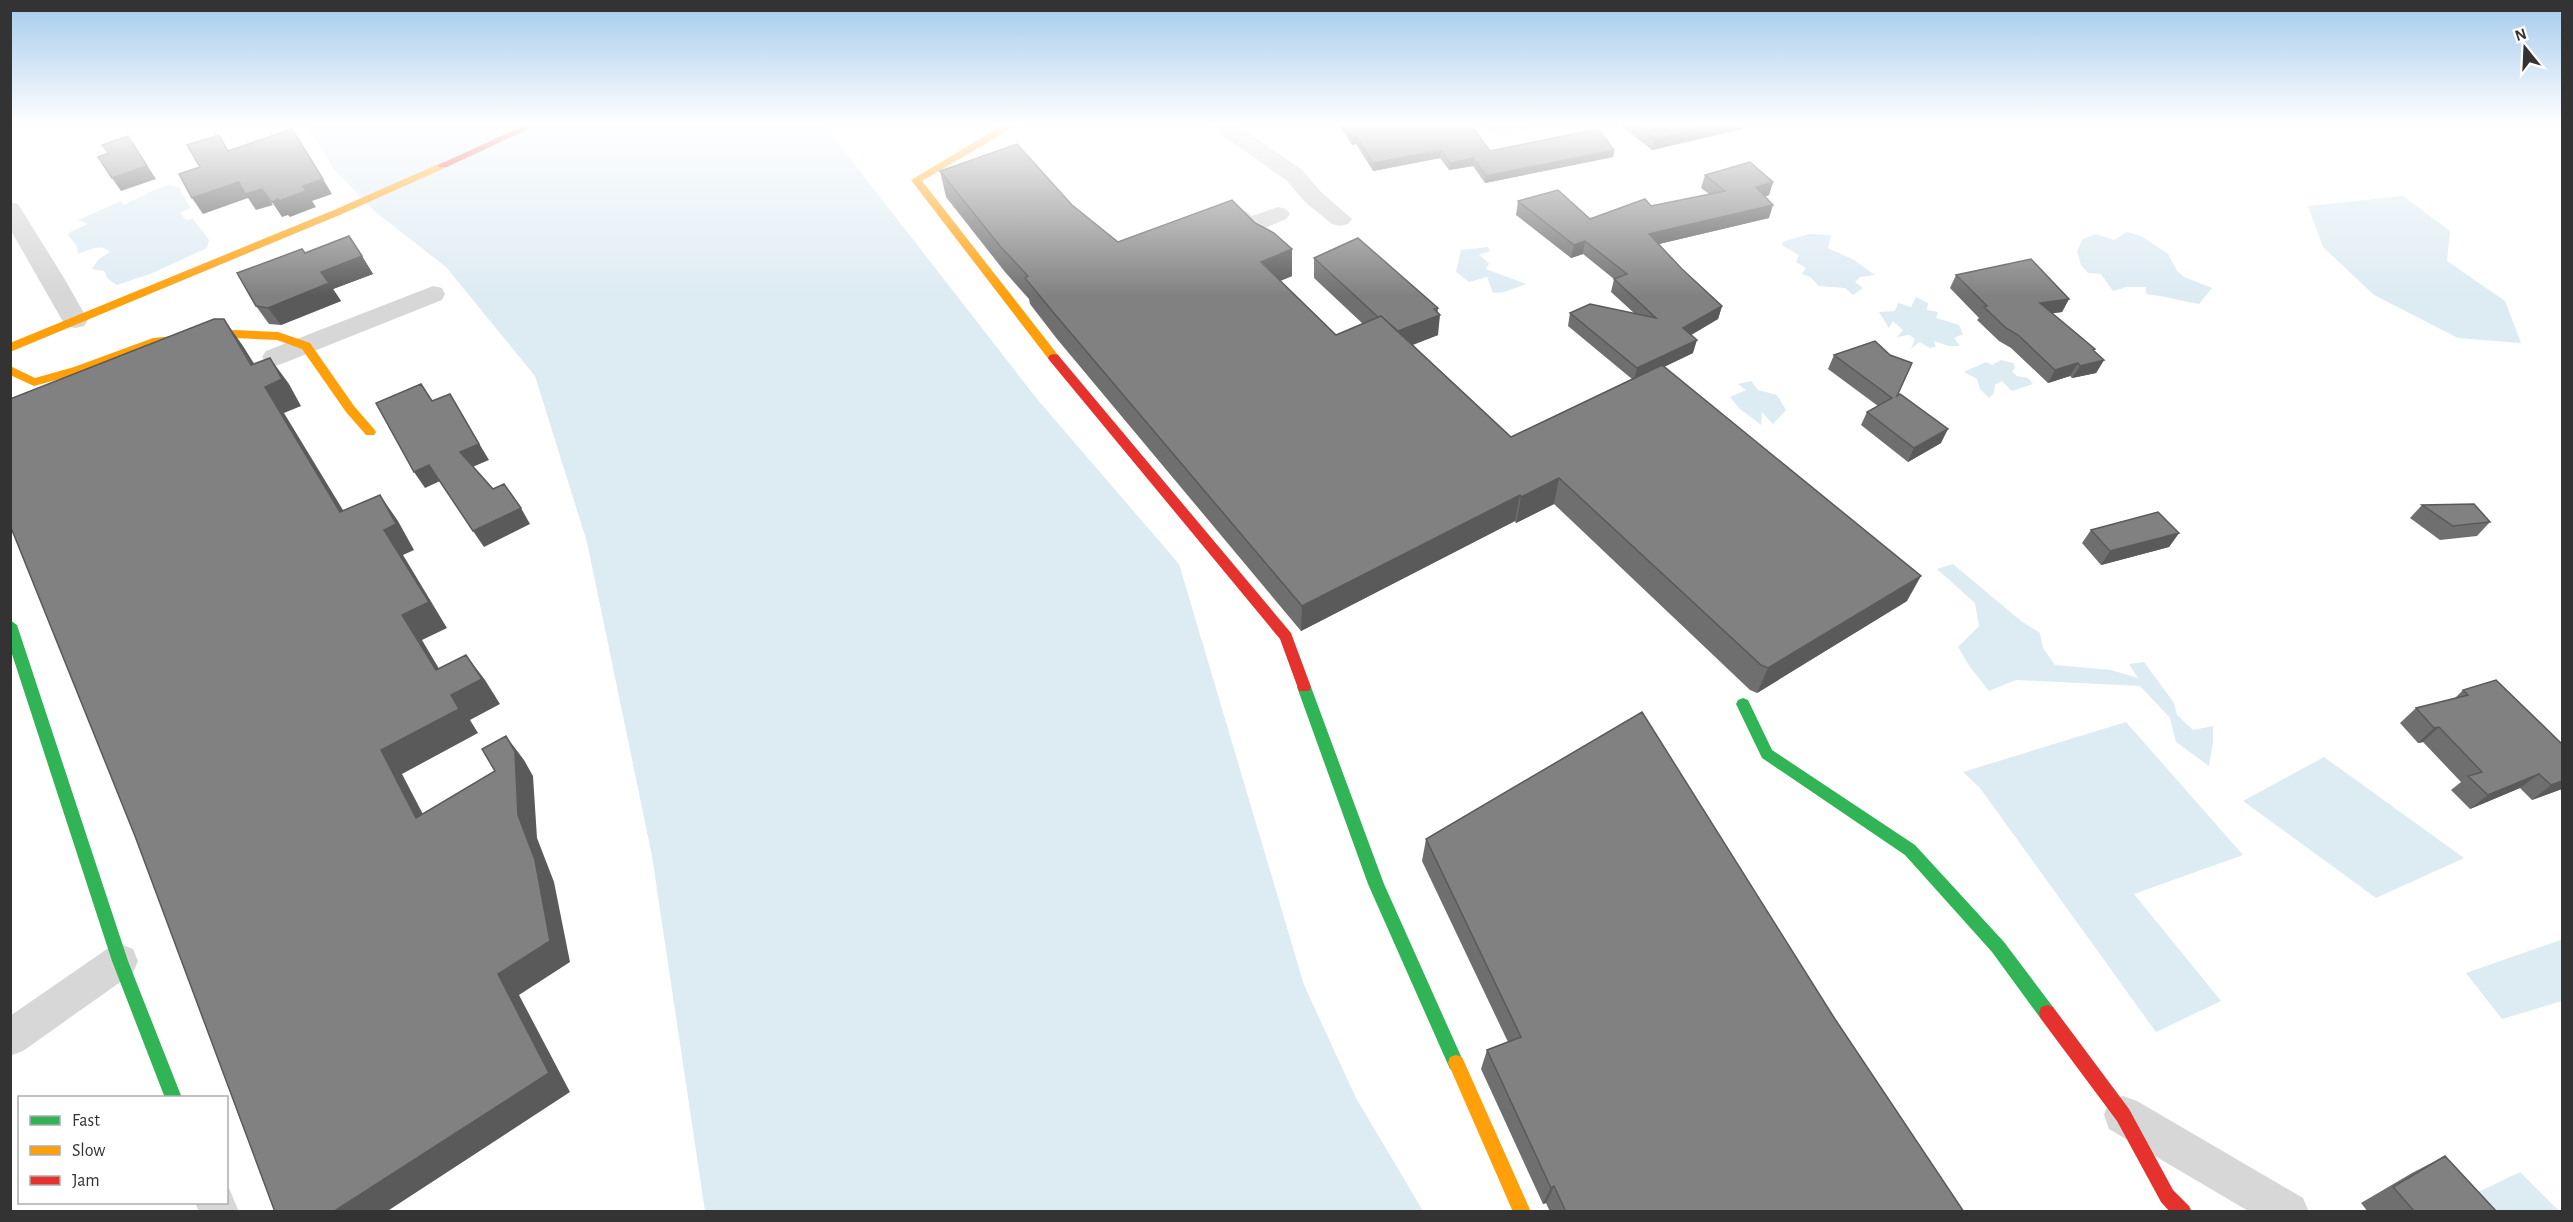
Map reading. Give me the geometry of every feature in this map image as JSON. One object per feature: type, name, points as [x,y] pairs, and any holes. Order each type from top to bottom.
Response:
[{"type":"street","points":[[10,348],[405,182]]},
{"type":"street","points":[[918,182],[1051,354],[1286,637],[1376,884],[1522,1212]]},
{"type":"street","points":[[1300,182],[1313,197],[1340,219]]},
{"type":"street","points":[[10,209],[60,287],[75,320]]},
{"type":"street","points":[[1248,225],[1278,214]]},
{"type":"street","points":[[1195,230],[1238,215],[1269,245]]},
{"type":"street","points":[[275,357],[433,294]]},
{"type":"street","points":[[10,370],[34,382],[78,370],[153,342],[235,334],[278,336],[306,345],[350,409],[370,432]]},
{"type":"street","points":[[10,625],[120,961],[173,1096]]},
{"type":"street","points":[[1743,704],[1767,754],[1910,850],[1998,947],[2123,1115],[2167,1196],[2183,1212]]},
{"type":"street","points":[[10,1038],[120,961]]},
{"type":"street","points":[[2123,1115],[2289,1212]]},
{"type":"shaded area","points":[[346,182],[868,182],[1037,399],[1179,564],[1304,985],[1356,1098],[1423,1211],[705,1211],[652,856],[587,542],[535,376],[446,267],[373,210]]},
{"type":"shaded area","points":[[170,185],[179,187],[190,208],[180,213],[186,220],[193,219],[209,240],[207,248],[150,274],[117,285],[108,279],[104,271],[92,269],[99,259],[110,252],[99,248],[78,254],[77,246],[68,235],[88,224],[78,220],[121,201],[123,205]]},
{"type":"shaded area","points":[[2403,196],[2450,231],[2447,261],[2505,301],[2521,343],[2458,338],[2374,295],[2323,247],[2308,206]]},
{"type":"shaded area","points":[[2127,232],[2141,236],[2168,254],[2177,271],[2184,277],[2212,288],[2199,304],[2146,294],[2146,287],[2127,287],[2113,291],[2101,274],[2088,273],[2081,265],[2077,251],[2083,239],[2096,234],[2114,240]]},
{"type":"shaded area","points":[[1809,234],[1831,235],[1828,248],[1854,260],[1875,275],[1860,277],[1855,282],[1863,288],[1853,295],[1845,288],[1819,286],[1810,277],[1802,274],[1806,268],[1796,262],[1799,255],[1783,246],[1782,242]]},
{"type":"shaded area","points":[[1488,247],[1490,251],[1479,255],[1489,263],[1486,269],[1526,284],[1504,292],[1493,293],[1487,277],[1469,282],[1456,272],[1461,250]]},
{"type":"shaded area","points":[[1916,297],[1928,303],[1927,310],[1938,312],[1936,318],[1959,325],[1963,334],[1954,338],[1960,346],[1949,346],[1934,341],[1936,347],[1930,348],[1919,342],[1911,349],[1915,339],[1909,335],[1897,337],[1903,330],[1893,321],[1889,328],[1879,312],[1895,311],[1898,303],[1911,307]]},
{"type":"shaded area","points":[[2001,360],[2013,363],[2015,368],[2012,372],[2017,376],[2028,378],[2033,384],[2012,391],[2002,381],[1995,385],[1994,393],[1989,398],[1980,389],[1977,379],[1964,372],[1986,362],[1992,365]]},
{"type":"shaded area","points":[[1751,381],[1758,390],[1777,395],[1786,410],[1773,424],[1762,412],[1761,425],[1740,409],[1730,397],[1746,390],[1738,384]]},
{"type":"shaded area","points":[[1953,564],[2021,621],[2040,633],[2043,648],[2055,665],[2111,670],[2138,678],[2129,664],[2144,662],[2174,703],[2177,715],[2193,730],[2213,726],[2209,766],[2176,742],[2170,718],[2140,686],[2016,680],[1989,691],[1958,647],[1979,626],[1975,603],[1937,569]]},
{"type":"shaded area","points":[[2126,722],[2243,855],[2134,894],[2221,1001],[2156,1032],[1980,788],[1963,772]]},
{"type":"shaded area","points":[[2324,757],[2464,858],[2376,898],[2243,801]]},
{"type":"shaded area","points":[[2561,940],[2562,1001],[2502,1019],[2466,973]]},
{"type":"shaded area","points":[[2520,1172],[2559,1211],[2490,1211],[2472,1195]]},
{"type":"building","points":[[183,182],[239,182],[192,198]]},
{"type":"building","points":[[239,182],[314,182],[303,186],[306,191],[279,201],[278,199],[272,202],[262,189],[245,194]]},
{"type":"building","points":[[949,182],[1051,182],[1072,205],[1118,242],[1232,200],[1255,223],[1274,233],[1292,249],[1261,262],[1336,335],[1381,316],[1511,437],[1662,365],[1921,576],[1768,668],[1761,665],[1559,478],[1521,497],[1520,495],[1302,606],[1053,312],[1025,278],[1028,276],[1000,246]]},
{"type":"building","points":[[1714,182],[1773,182],[1756,187],[1773,205],[1649,234],[1722,306],[1683,328],[1697,340],[1637,368],[1570,313],[1590,304],[1656,318],[1614,279],[1627,274],[1585,241],[1574,245],[1518,201],[1558,190],[1590,219],[1645,199],[1651,206],[1725,191]]},
{"type":"building","points":[[349,236],[362,256],[321,272],[329,283],[268,308],[256,306],[237,273],[302,249],[305,253]]},
{"type":"building","points":[[1358,238],[1438,308],[1434,309],[1440,315],[1398,331],[1381,316],[1378,317],[1314,258]]},
{"type":"building","points":[[2031,259],[2069,299],[2040,303],[2095,349],[2093,350],[2104,360],[2080,366],[2078,363],[2055,370],[1984,307],[1987,306],[1956,275]]},
{"type":"building","points":[[214,319],[224,319],[251,365],[270,358],[282,379],[265,387],[340,512],[380,495],[396,524],[384,530],[429,602],[402,615],[436,670],[466,655],[482,679],[451,695],[459,709],[381,750],[416,818],[495,771],[482,749],[506,736],[515,752],[518,815],[535,860],[550,941],[498,974],[549,1073],[333,1212],[275,1212],[135,836],[10,525],[10,399]]},
{"type":"building","points":[[1875,341],[1890,355],[1912,363],[1897,396],[1900,394],[1948,429],[1914,448],[1867,412],[1892,398],[1834,355]]},
{"type":"building","points":[[421,384],[432,401],[450,394],[479,444],[460,452],[493,489],[504,484],[521,508],[473,531],[429,465],[414,472],[376,403]]},
{"type":"building","points":[[2474,504],[2490,522],[2453,526],[2422,505]]},
{"type":"building","points":[[2158,512],[2179,533],[2110,551],[2091,530]]},
{"type":"building","points":[[2496,680],[2562,744],[2562,781],[2551,785],[2539,774],[2488,795],[2468,776],[2482,772],[2439,727],[2434,728],[2416,708],[2468,695],[2463,690]]},
{"type":"building","points":[[1642,712],[1833,1016],[1964,1212],[1566,1212],[1554,1186],[1551,1188],[1487,1050],[1521,1037],[1426,839]]},
{"type":"building","points":[[2445,1156],[2497,1212],[2415,1212],[2393,1187]]},
{"type":"traffic: fast","points":[[10,625],[120,961],[173,1096]]},
{"type":"traffic: fast","points":[[1304,687],[1376,884],[1456,1063]]},
{"type":"traffic: fast","points":[[1743,704],[1767,754],[1910,850],[1998,947],[2047,1013]]},
{"type":"traffic: slow","points":[[10,348],[405,182]]},
{"type":"traffic: slow","points":[[918,182],[1054,358]]},
{"type":"traffic: slow","points":[[10,370],[34,382],[78,370],[153,342],[235,334],[278,336],[306,346],[350,409],[370,432]]},
{"type":"traffic: slow","points":[[1456,1063],[1522,1212]]},
{"type":"traffic: jam","points":[[1054,358],[1286,637],[1304,687]]},
{"type":"traffic: jam","points":[[2047,1013],[2123,1115],[2167,1196],[2183,1212]]}]
